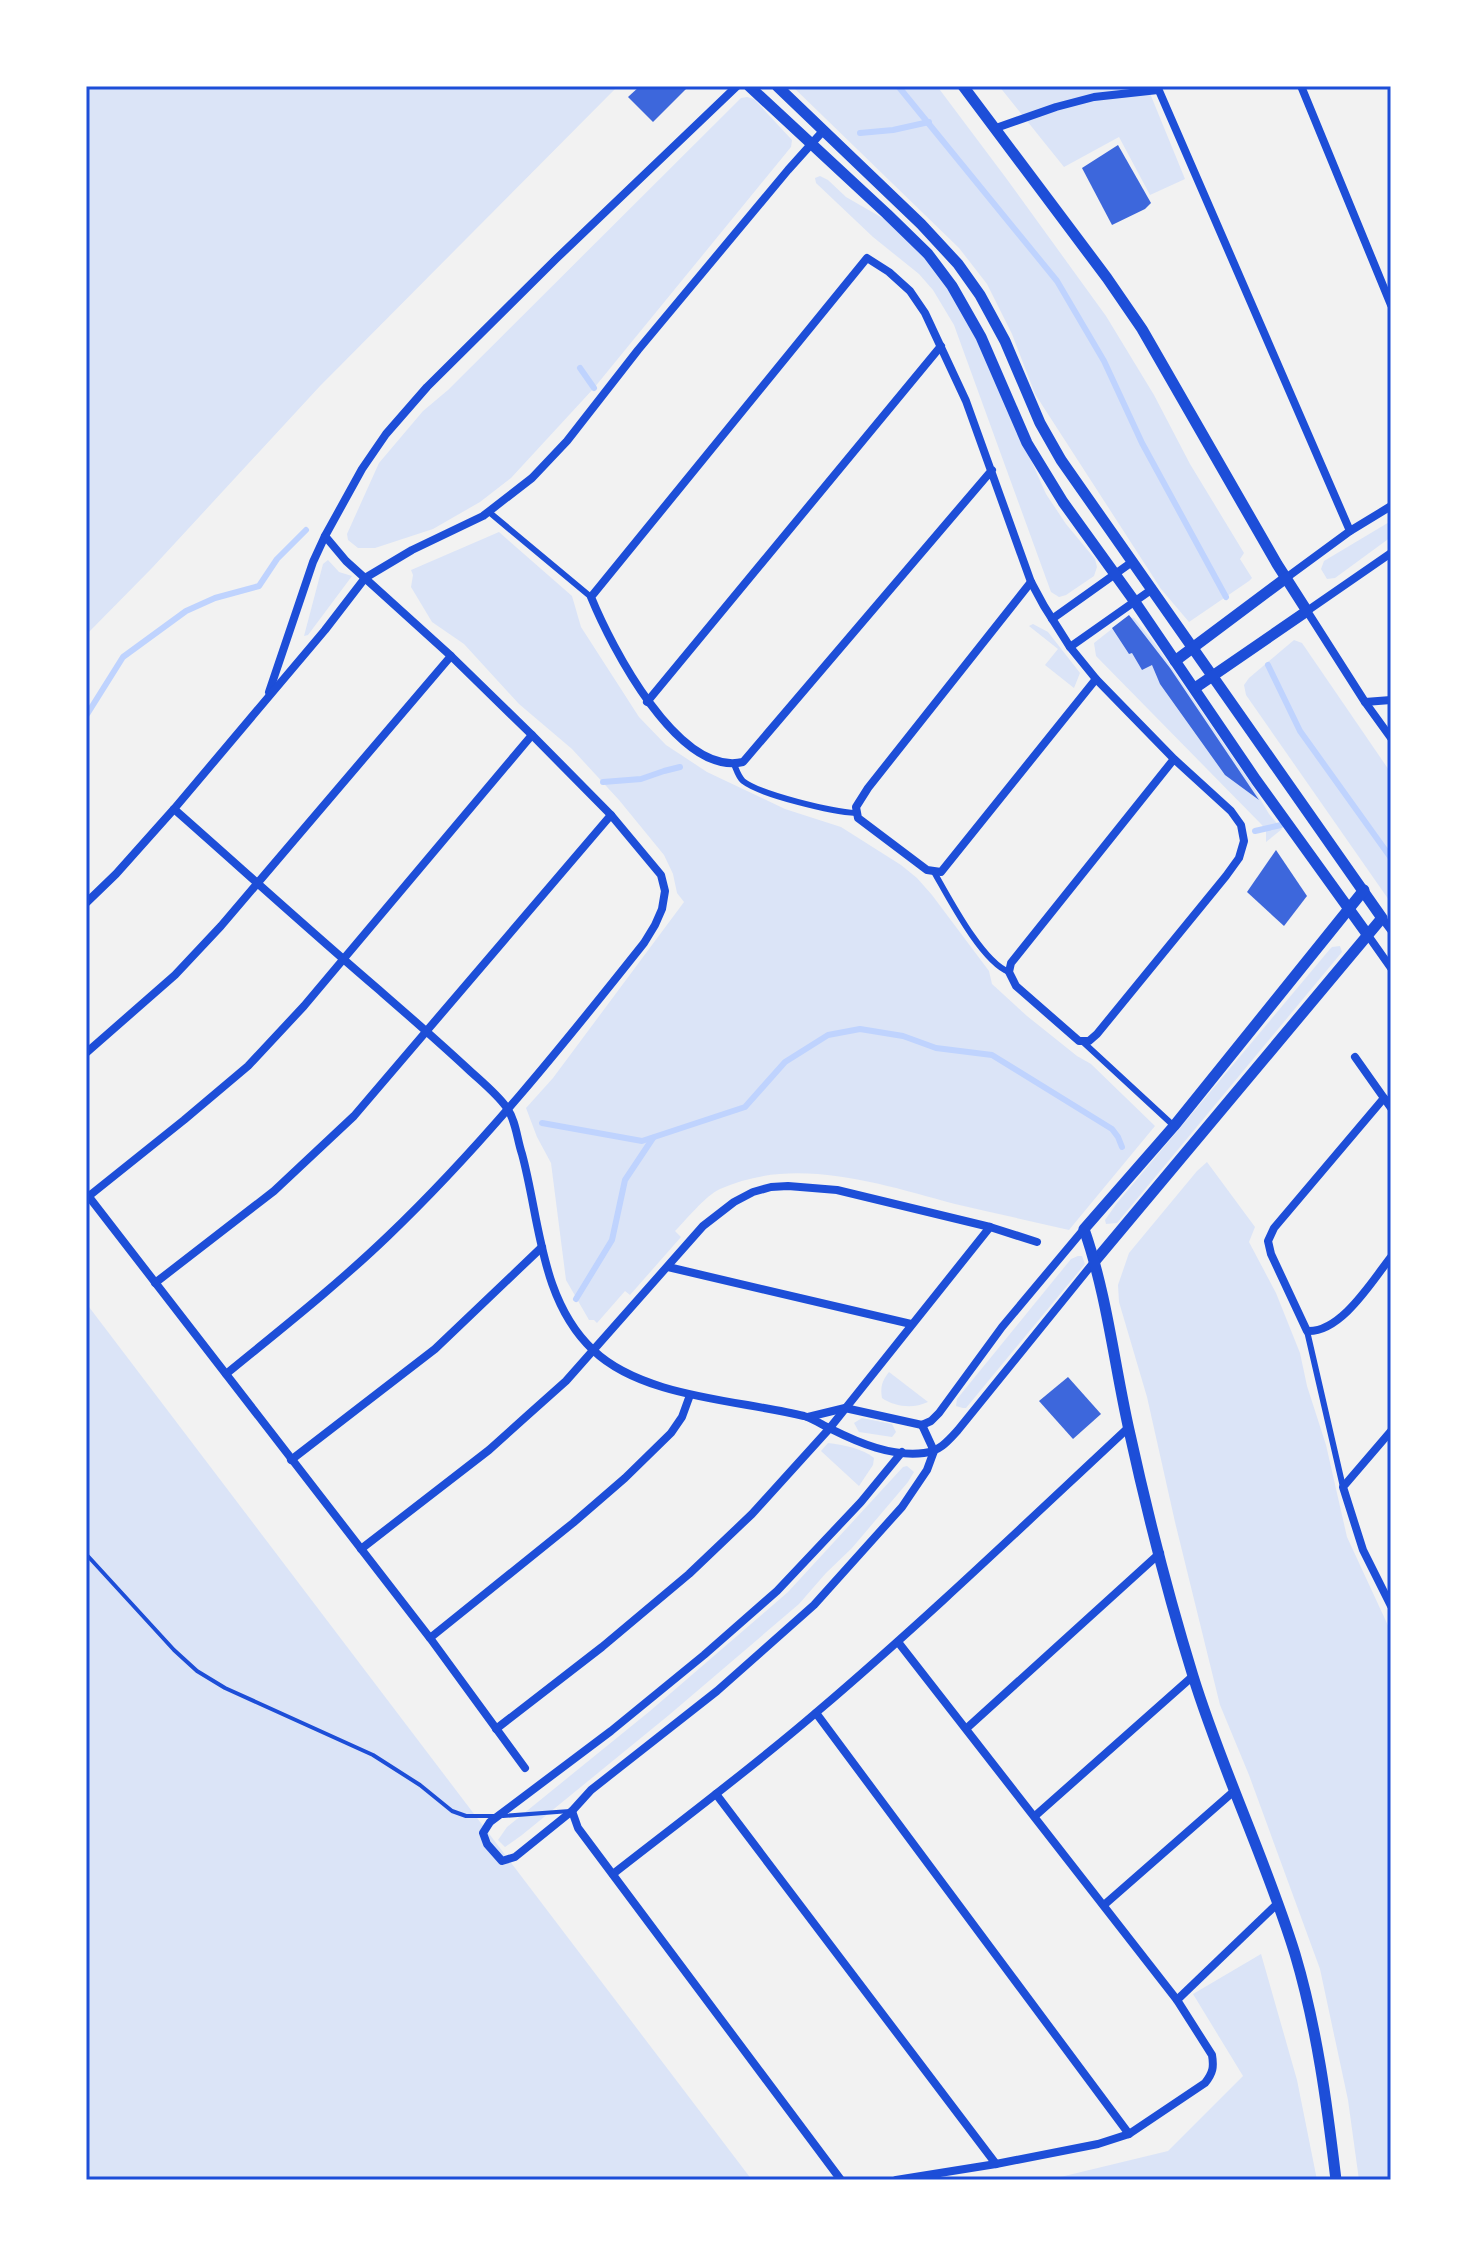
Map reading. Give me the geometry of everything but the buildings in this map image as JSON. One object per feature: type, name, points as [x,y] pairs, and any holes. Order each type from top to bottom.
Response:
[{"type":"street","points":[[268,696],[313,562],[362,469],[386,434],[427,387],[587,228],[737,86]]},
{"type":"street","points":[[749,86],[928,254],[952,286],[981,337],[1027,443],[1063,502],[1391,968]]},
{"type":"street","points":[[777,86],[921,224],[958,264],[980,295],[1005,341],[1040,423],[1061,460],[1151,590],[1219,672],[1391,930]]},
{"type":"street","points":[[963,86],[1142,329],[1286,578],[1391,738]]},
{"type":"street","points":[[1301,86],[1391,305]]},
{"type":"street","points":[[996,128],[1094,97],[1158,88],[1350,531]]},
{"type":"street","points":[[86,903],[174,809],[365,578],[412,550],[489,512],[532,478],[567,441],[657,327],[823,131]]},
{"type":"street","points":[[591,597],[867,258],[889,272],[910,291],[941,346],[966,401],[1031,582],[1052,619],[1096,679],[1174,759],[1231,811],[1241,825],[1244,841],[1239,858],[1226,876],[1097,1034],[1083,1042]]},
{"type":"street","points":[[647,702],[941,346]]},
{"type":"street","points":[[489,512],[591,597],[630,677],[647,702],[691,745],[717,761],[734,764],[743,762],[751,755],[992,470]]},
{"type":"street","points":[[1175,661],[1350,531],[1391,506]]},
{"type":"street","points":[[226,1374],[338,1283],[509,1110],[644,943],[662,909],[665,891],[661,875],[611,815],[451,656],[332,547],[325,536]]},
{"type":"street","points":[[1195,688],[1391,553]]},
{"type":"street","points":[[1052,619],[1132,562]]},
{"type":"street","points":[[1031,582],[868,788],[856,807],[861,821],[927,870],[941,872],[1096,679]]},
{"type":"street","points":[[1070,647],[1151,590]]},
{"type":"street","points":[[86,1053],[175,975],[451,656]]},
{"type":"street","points":[[1365,702],[1391,700]]},
{"type":"street","points":[[525,1768],[430,1638],[87,1194],[184,1120],[248,1066],[344,960],[532,735]]},
{"type":"street","points":[[1174,759],[1016,956],[1009,972],[1016,986],[1074,1038],[1083,1042],[1174,1126]]},
{"type":"street","points":[[734,764],[739,777],[755,788],[833,812],[856,813]]},
{"type":"street","points":[[174,809],[427,1031],[509,1110],[527,1172],[552,1284],[579,1335],[593,1351],[631,1374],[690,1395],[808,1417],[868,1445],[902,1452],[923,1453],[943,1447],[1382,918]]},
{"type":"street","points":[[155,1283],[274,1191],[354,1116],[611,815]]},
{"type":"street","points":[[934,872],[992,961],[1009,972]]},
{"type":"street","points":[[808,1417],[845,1408],[922,1425],[931,1421],[1002,1327],[1174,1126],[1364,890]]},
{"type":"street","points":[[1355,1057],[1391,1108]]},
{"type":"street","points":[[1384,1098],[1274,1228],[1268,1241],[1271,1254],[1307,1331],[1343,1487],[1363,1550],[1391,1606]]},
{"type":"street","points":[[361,1549],[489,1450],[566,1381],[703,1226],[734,1202],[753,1192],[771,1187],[801,1186],[837,1190],[990,1227],[1037,1242]]},
{"type":"street","points":[[496,1729],[602,1647],[689,1574],[752,1514],[829,1429],[990,1227]]},
{"type":"street","points":[[1084,1229],[1106,1303],[1128,1428],[1193,1676],[1295,1956],[1325,2087],[1336,2180]]},
{"type":"street","points":[[291,1460],[435,1349],[542,1247]]},
{"type":"street","points":[[1307,1331],[1322,1330],[1337,1321],[1391,1257]]},
{"type":"street","points":[[668,1267],[911,1324]]},
{"type":"street","points":[[430,1638],[625,1478],[671,1433],[682,1417],[690,1395]]},
{"type":"street","points":[[902,1452],[861,1502],[777,1591],[611,1731],[497,1816],[483,1833],[487,1844],[502,1861],[515,1857],[572,1811],[591,1790],[717,1691],[814,1605],[902,1507],[927,1470],[934,1451],[922,1425]]},
{"type":"street","points":[[613,1874],[816,1713],[898,1642],[1128,1428]]},
{"type":"street","points":[[1343,1487],[1391,1431]]},
{"type":"street","points":[[967,1728],[1160,1553]]},
{"type":"street","points":[[896,2180],[1098,2144],[1129,2134],[1205,2083],[1214,2065],[1212,2055],[1177,2000],[898,1642]]},
{"type":"street","points":[[1035,1816],[1193,1676]]},
{"type":"street","points":[[816,1713],[1129,2134]]},
{"type":"street","points":[[1104,1905],[1233,1792]]},
{"type":"street","points":[[716,1794],[996,2164]]},
{"type":"street","points":[[572,1811],[578,1828],[841,2180]]},
{"type":"street","points":[[1177,2000],[1278,1903]]},
{"type":"lane","points":[[86,1554],[197,1671],[249,1700],[373,1755],[420,1785],[452,1811],[466,1816],[497,1816],[572,1811]]},
{"type":"shaded area","points":[[86,86],[618,86],[320,386],[86,635]]},
{"type":"shaded area","points":[[792,86],[937,86],[1106,316],[1244,553],[1240,559],[1252,578],[1249,581],[1189,622],[1161,589],[1035,394],[1012,334],[987,284],[959,248]]},
{"type":"shaded area","points":[[999,86],[1147,86],[1185,179],[1150,195],[1119,137],[1064,167]]},
{"type":"shaded area","points":[[741,98],[754,99],[792,140],[791,147],[594,388],[511,478],[480,502],[433,529],[375,548],[358,548],[348,540],[347,534],[379,463],[423,411],[448,390]]},
{"type":"shaded area","points":[[820,176],[846,197],[886,220],[933,266],[961,307],[1046,494],[1095,559],[1097,567],[1094,576],[1066,595],[1059,597],[1051,592],[954,325],[933,290],[919,274],[873,237],[816,183],[815,178]]},
{"type":"shaded area","points":[[1391,521],[1391,537],[1335,578],[1327,579],[1321,569],[1324,561]]},
{"type":"shaded area","points":[[499,532],[572,596],[581,627],[639,717],[666,745],[707,772],[785,809],[841,827],[901,865],[932,895],[989,971],[992,984],[1027,1016],[1091,1064],[1155,1126],[1069,1230],[838,1176],[778,1174],[749,1179],[720,1189],[708,1197],[675,1231],[681,1237],[630,1295],[625,1291],[597,1323],[589,1320],[566,1280],[551,1163],[526,1108],[553,1078],[684,902],[677,893],[664,855],[619,800],[572,749],[519,704],[464,644],[432,622],[411,587],[411,570]]},
{"type":"shaded area","points":[[328,560],[339,572],[352,576],[308,635],[304,636],[323,564]]},
{"type":"shaded area","points":[[1127,617],[1134,618],[1156,645],[1282,829],[1266,842],[1266,830],[1261,824],[1096,656],[1094,643]]},
{"type":"shaded area","points":[[1033,624],[1048,632],[1080,673],[1074,688],[1045,665],[1058,649],[1029,626]]},
{"type":"shaded area","points":[[1294,640],[1302,643],[1391,773],[1391,903],[1246,695],[1244,685],[1249,678]]},
{"type":"shaded area","points":[[1340,946],[1342,952],[1117,1223],[1106,1224],[1105,1220],[1117,1203],[1330,949]]},
{"type":"shaded area","points":[[1207,1162],[1255,1227],[1249,1242],[1276,1293],[1300,1353],[1326,1445],[1347,1537],[1391,1632],[1391,2180],[1359,2180],[1348,2100],[1320,1969],[1220,1705],[1147,1397],[1119,1302],[1118,1285],[1129,1253]]},
{"type":"shaded area","points":[[1082,1256],[1085,1264],[966,1408],[956,1406],[957,1399],[1071,1259]]},
{"type":"shaded area","points":[[86,1303],[752,2180],[86,2180]]},
{"type":"shaded area","points":[[889,1372],[928,1402],[904,1406],[882,1398],[882,1384]]},
{"type":"shaded area","points":[[862,1418],[892,1424],[896,1432],[892,1437],[859,1432],[854,1423]]},
{"type":"shaded area","points":[[828,1443],[858,1449],[874,1458],[873,1465],[859,1486],[821,1451]]},
{"type":"shaded area","points":[[907,1466],[914,1472],[908,1482],[799,1604],[522,1835],[505,1847],[498,1840],[507,1827],[650,1711],[788,1592]]},
{"type":"shaded area","points":[[1261,1954],[1297,2080],[1317,2180],[1048,2180],[1168,2151],[1243,2076],[1193,1994]]},
{"type":"waterway","points":[[898,86],[1057,281],[1104,361],[1142,443],[1226,597]]},
{"type":"waterway","points":[[860,133],[929,122]]},
{"type":"waterway","points":[[580,368],[594,388]]},
{"type":"waterway","points":[[86,716],[123,657],[186,611],[215,598],[259,586],[277,559],[306,530]]},
{"type":"waterway","points":[[1268,665],[1300,731],[1391,858]]},
{"type":"waterway","points":[[603,782],[641,779],[680,767]]},
{"type":"waterway","points":[[1255,831],[1281,825]]},
{"type":"waterway","points":[[542,1123],[642,1141],[745,1107],[785,1062],[828,1035],[860,1029],[903,1036],[936,1048],[992,1055],[1112,1129],[1122,1147]]},
{"type":"waterway","points":[[576,1299],[612,1240],[625,1180],[653,1138]]}]
